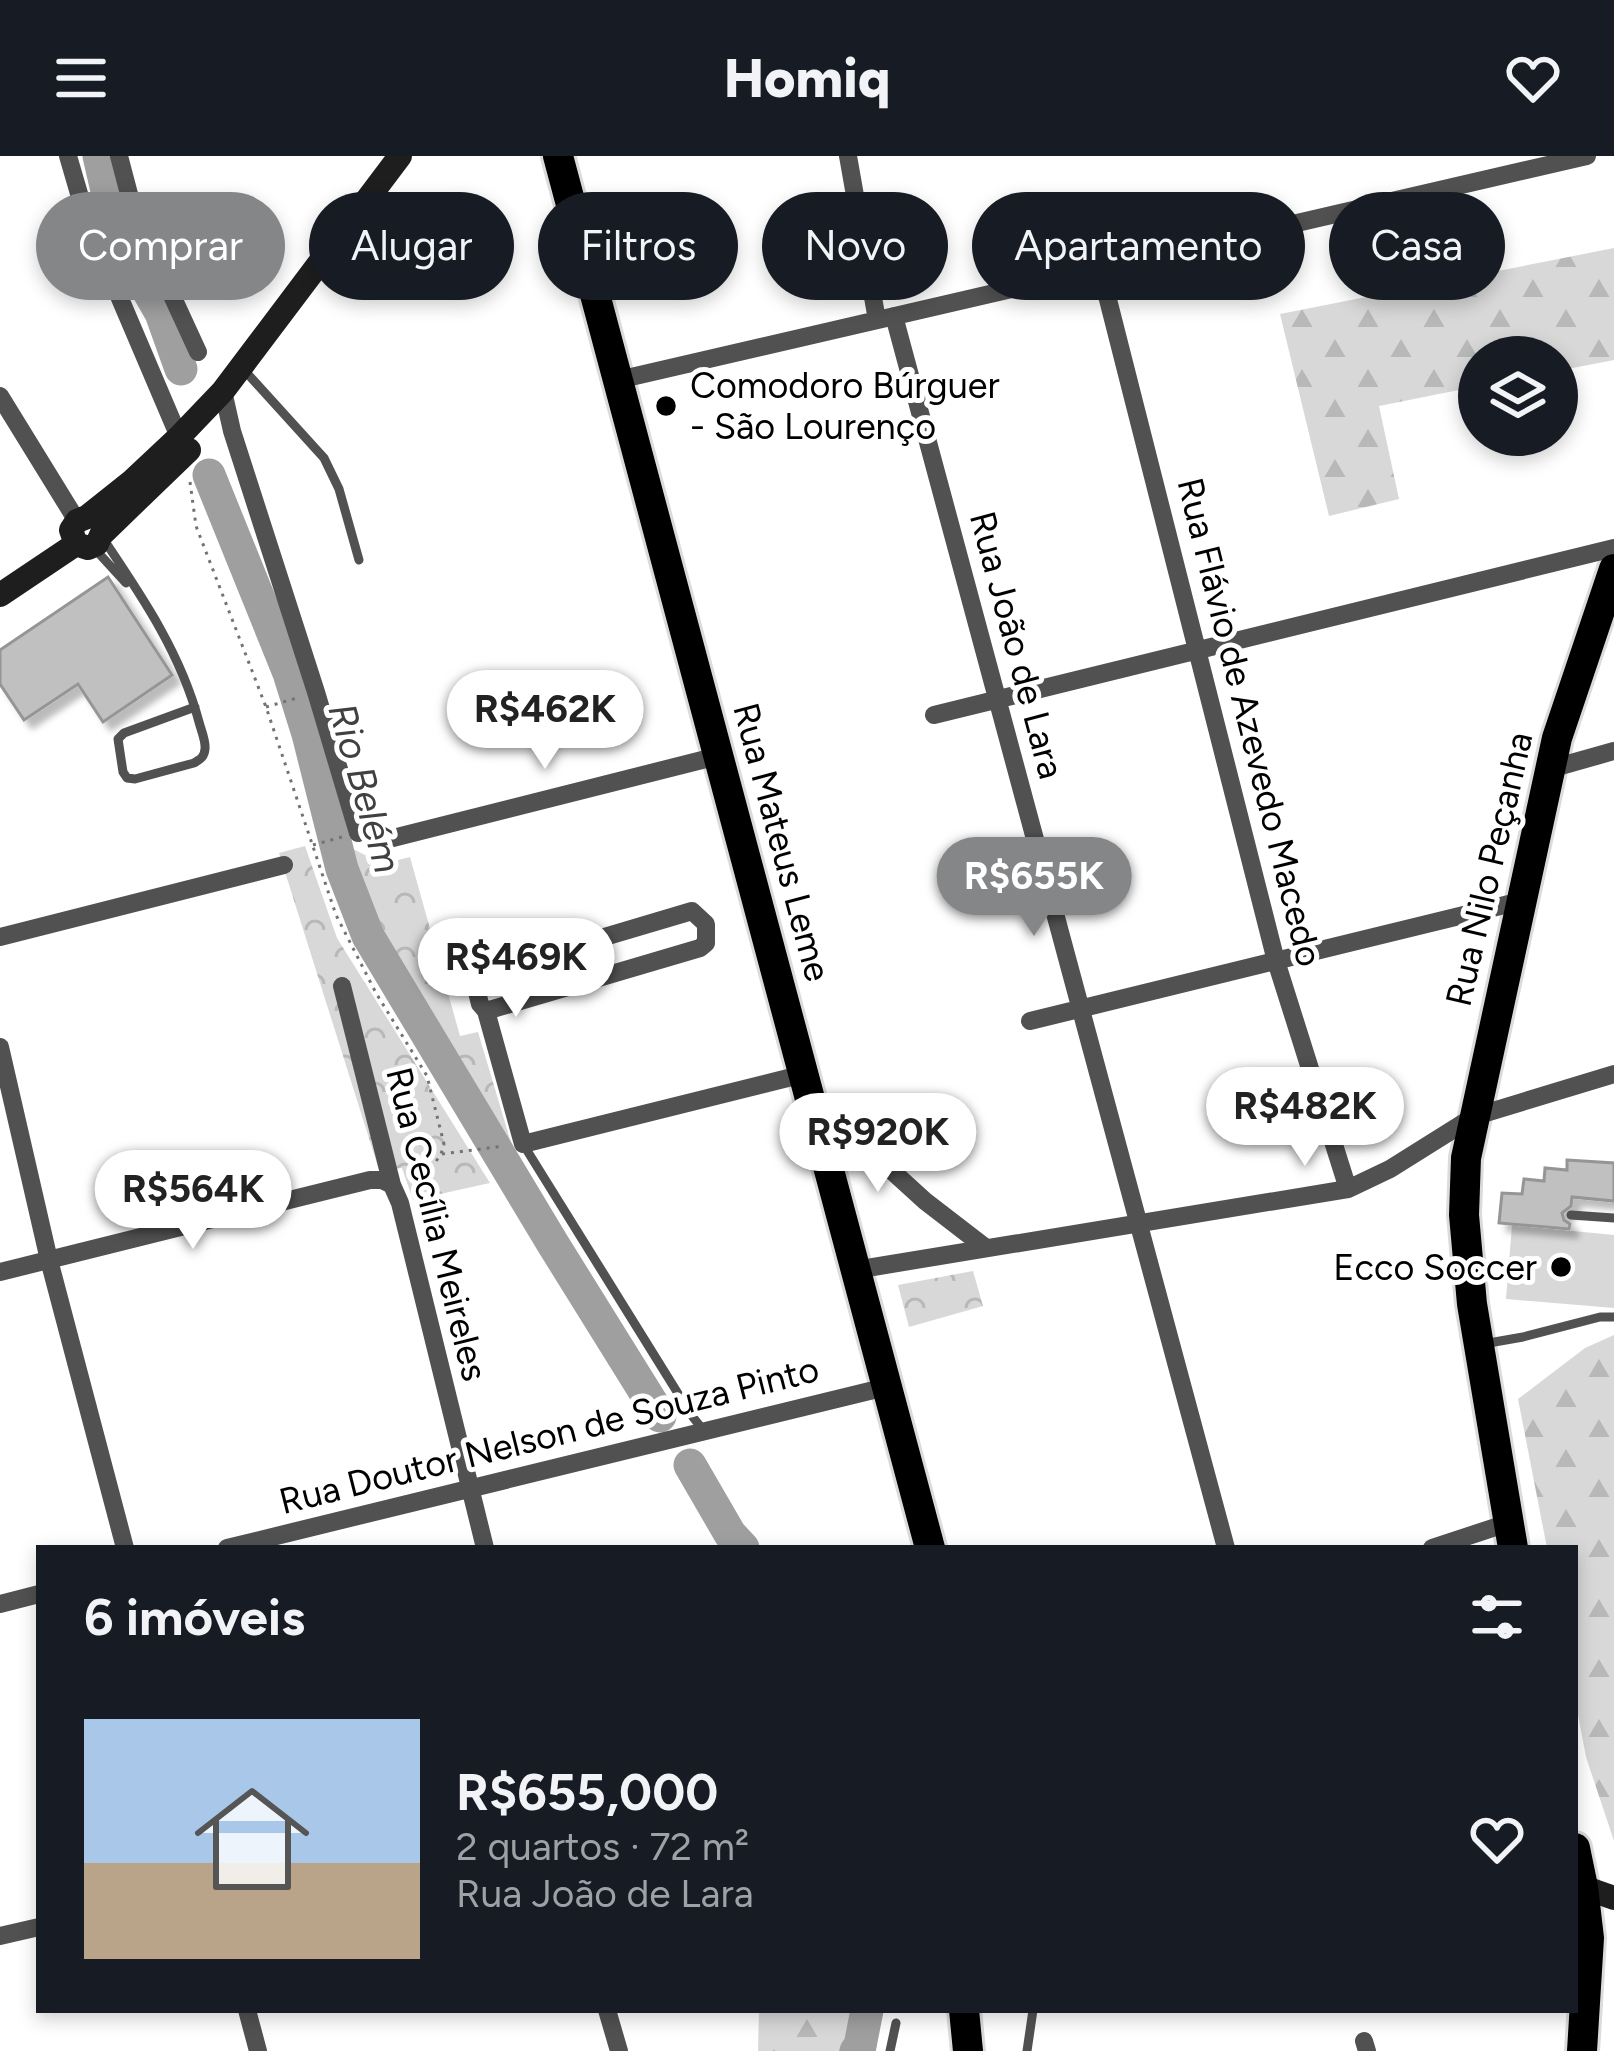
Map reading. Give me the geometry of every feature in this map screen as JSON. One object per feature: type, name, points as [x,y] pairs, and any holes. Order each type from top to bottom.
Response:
[{"type":"main road","name":"Rua Mateus Leme","points":[[558,156],[929,1545]]},
{"type":"main road","name":"Rua Nilo Peçanha","points":[[1510,1536],[1477,1345],[1464,1171],[1550,769],[1614,568]]},
{"type":"main road","points":[[1578,1863],[1588,1958],[1582,2051]]},
{"type":"main road","points":[[964,2013],[968,2051]]},
{"type":"street","points":[[68,156],[87,221],[179,437]]},
{"type":"street","points":[[119,156],[134,213],[197,352]]},
{"type":"street","points":[[87,533],[223,391],[400,156]]},
{"type":"street","name":"Rua João de Lara","points":[[848,156],[885,318],[998,700],[1225,1545]]},
{"type":"street","points":[[1305,221],[1587,156]]},
{"type":"street","points":[[618,380],[972,298]]},
{"type":"street","name":"Rua Flávio de Azevedo Macedo","points":[[1108,300],[1276,961],[1348,1189]]},
{"type":"street","points":[[0,595],[87,533],[202,436],[223,391]]},
{"type":"street","points":[[223,391],[350,835]]},
{"type":"street","points":[[0,396],[87,533]]},
{"type":"street","points":[[934,716],[1614,548]]},
{"type":"street","points":[[1550,769],[1614,751]]},
{"type":"street","points":[[385,840],[718,756]]},
{"type":"street","points":[[0,937],[284,866]]},
{"type":"street","points":[[1030,1021],[1521,901]]},
{"type":"street","points":[[449,983],[692,911],[706,924],[706,943],[700,948],[486,1011]]},
{"type":"street","points":[[473,976],[523,1144],[806,1084],[925,1201],[986,1248]]},
{"type":"street","name":"Rua Cecília Meireles","points":[[342,986],[484,1545]]},
{"type":"street","points":[[0,1046],[49,1260],[124,1545]]},
{"type":"street","points":[[855,1270],[1348,1189],[1473,1117],[1614,1074]]},
{"type":"street","points":[[0,1272],[370,1180],[392,1185]]},
{"type":"street","name":"Rua Doutor Nelson de Souza Pinto","points":[[239,1545],[886,1387]]},
{"type":"street","points":[[1452,1545],[1510,1536]]},
{"type":"street","points":[[0,1604],[36,1595]]},
{"type":"street","points":[[1583,1887],[1614,1898]]},
{"type":"street","points":[[0,1936],[36,1928]]},
{"type":"street","points":[[248,2013],[258,2051]]},
{"type":"street","points":[[609,2013],[619,2051]]},
{"type":"lane","points":[[242,367],[324,458],[339,489],[359,560]]},
{"type":"lane","points":[[87,533],[146,604],[173,651],[195,707],[206,748],[194,763],[127,778],[118,740],[124,733],[195,707]]},
{"type":"lane","points":[[523,1144],[704,1431]]},
{"type":"lane","points":[[1571,1215],[1614,1218]]},
{"type":"lane","points":[[1477,1345],[1614,1317]]},
{"type":"lane","points":[[1027,2051],[1033,2013]]},
{"type":"lane","points":[[890,2051],[896,2023]]},
{"type":"path","points":[[190,481],[196,526],[266,707],[336,915],[427,1076],[444,1144],[413,1201]]},
{"type":"path","points":[[266,707],[285,701]]},
{"type":"path","points":[[313,844],[350,835]]},
{"type":"path","points":[[441,1154],[502,1147]]},
{"type":"green space","points":[[1614,248],[1614,360],[1578,367],[1578,336],[1458,336],[1458,390],[1379,406],[1399,499],[1329,516],[1280,314],[1351,300],[1505,300],[1505,270]]},
{"type":"green space","points":[[342,843],[382,864],[410,857],[460,1036],[478,1032],[515,1156],[396,958]]},
{"type":"green space","points":[[305,846],[337,938],[490,1183],[413,1200],[402,1168],[379,1170],[279,853]]},
{"type":"green space","name":"Ecco Soccer","points":[[1512,1225],[1614,1235],[1614,1308],[1506,1299]]},
{"type":"green space","points":[[973,1271],[983,1306],[909,1327],[898,1285]]},
{"type":"green space","points":[[1614,1335],[1614,1841],[1586,1757],[1578,1715],[1578,1545],[1546,1545],[1518,1399],[1585,1348]]},
{"type":"green space","points":[[759,2013],[867,2013],[861,2051],[758,2051]]},
{"type":"building","points":[[108,577],[172,675],[103,722],[78,684],[24,720],[0,684],[0,650]]},
{"type":"building","points":[[1567,1160],[1614,1163],[1614,1201],[1572,1197],[1571,1206],[1562,1213],[1569,1229],[1499,1223],[1502,1193],[1522,1194],[1524,1179],[1544,1181],[1545,1168],[1567,1170]]},
{"type":"waterway","name":"Rio Belém","points":[[99,156],[115,225],[161,313],[181,369]]},
{"type":"waterway","name":"Rio Belém","points":[[209,475],[289,673],[342,869],[368,936],[660,1416]]},
{"type":"waterway","name":"Rio Belém","points":[[690,1465],[740,1545]]},
{"type":"waterway","name":"Rio Belém","points":[[856,2051],[866,2013]]},
{"type":"place","name":"Comodoro Búrguer - São Lourenço","points":[[666,406]]},
{"type":"place","name":"Ecco Soccer","points":[[1561,1267]]}]
